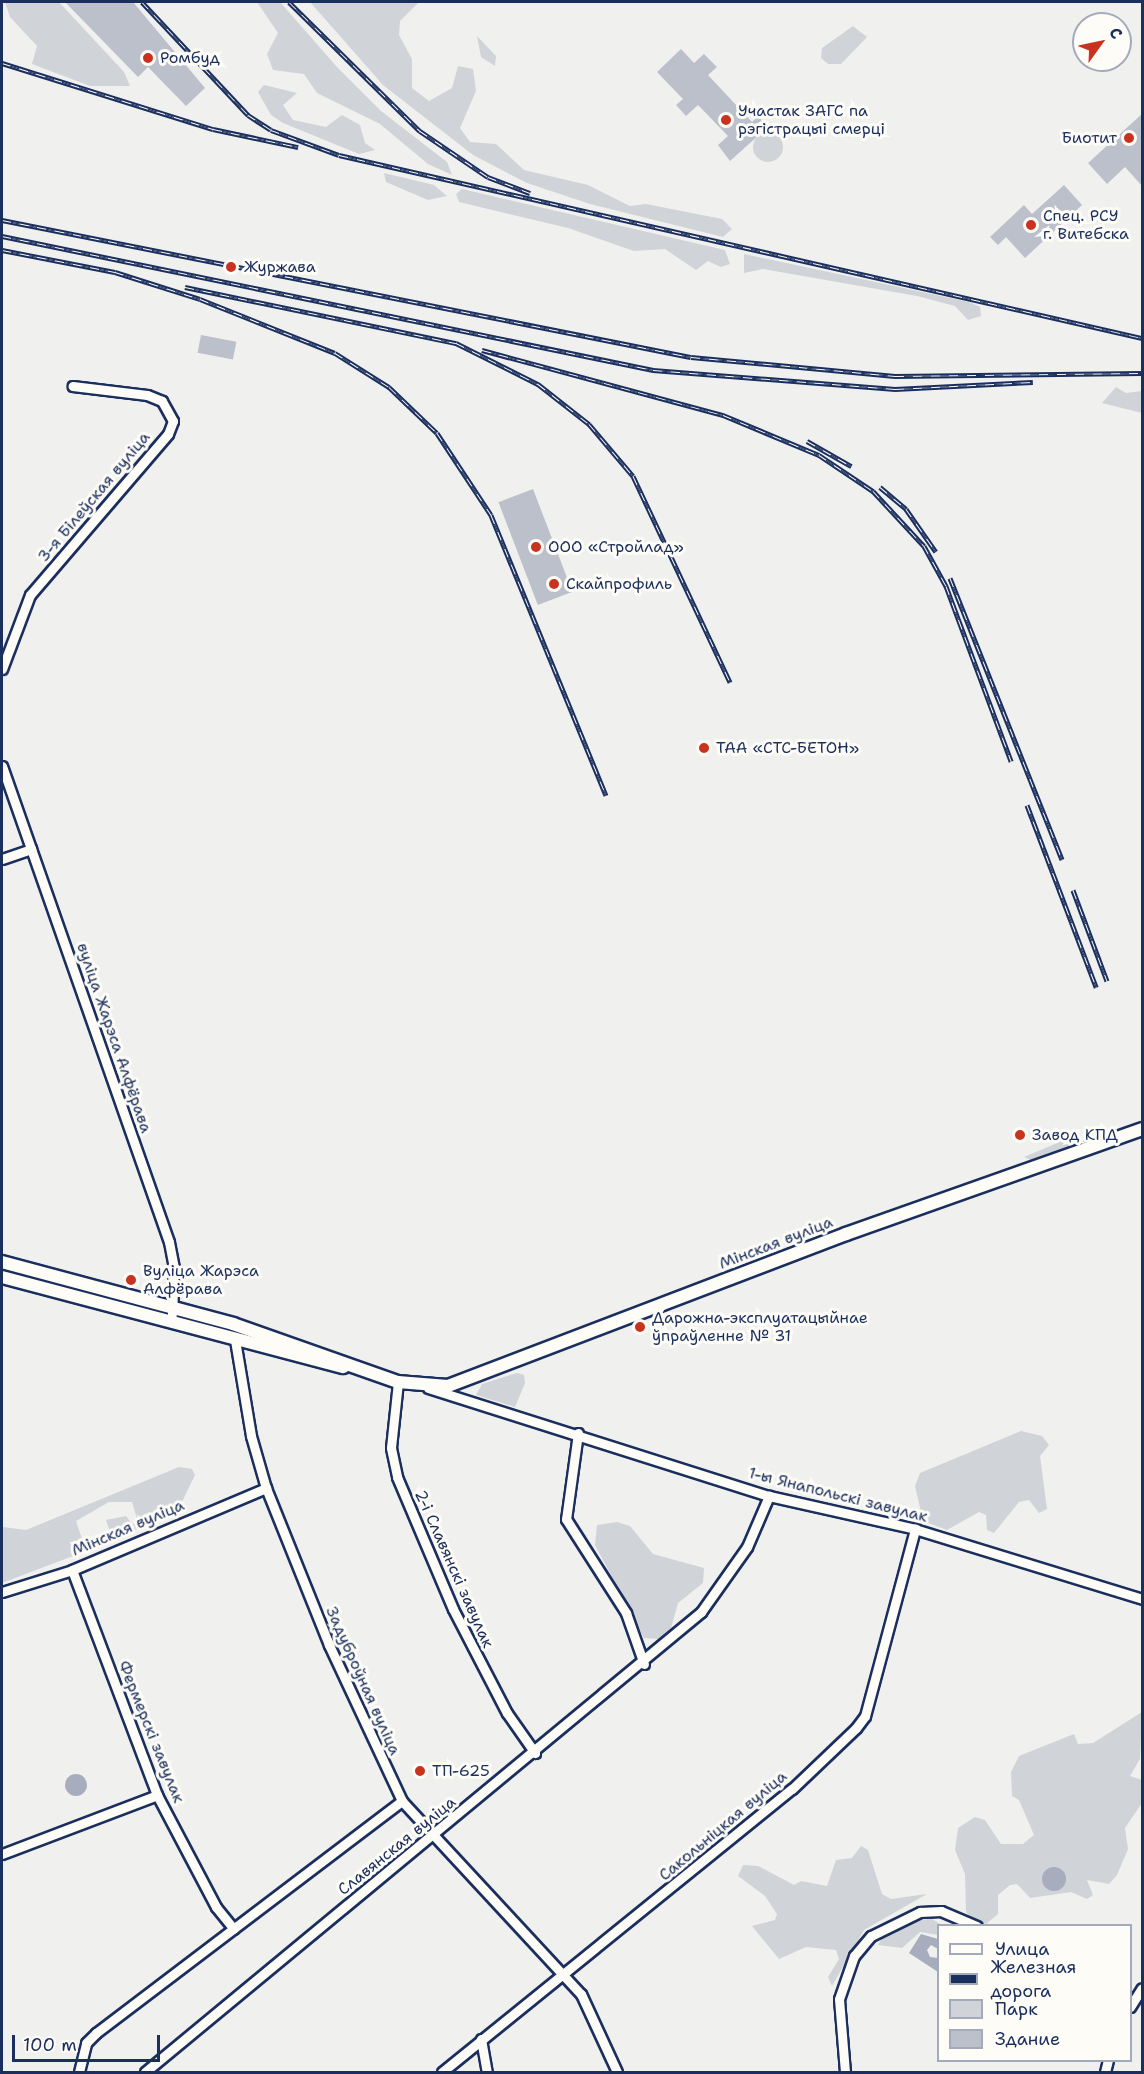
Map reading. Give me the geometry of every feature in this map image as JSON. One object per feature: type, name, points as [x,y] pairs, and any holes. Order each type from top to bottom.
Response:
[{"type":"main road","name":"Мінская вуліца","points":[[368,1372],[398,1382],[423,1386],[478,1378],[846,1234],[1143,1129]]},
{"type":"main road","points":[[2,1262],[233,1324],[368,1372]]},
{"type":"main road","points":[[2,1277],[171,1324],[368,1372]]},
{"type":"main road","points":[[233,1324],[235,1340]]},
{"type":"street","name":"3-я Білеўская вуліца","points":[[2,669],[30,595],[168,434],[173,421],[162,401],[147,395],[73,386]]},
{"type":"street","name":"вуліца Жарэса Алфёрава","points":[[2,766],[169,1242],[173,1307],[171,1324]]},
{"type":"street","points":[[2,859],[31,849]]},
{"type":"street","name":"Задуброўная вуліца","points":[[235,1340],[251,1436],[266,1488],[329,1646],[402,1801],[430,1838],[565,1976],[598,2022],[617,2073]]},
{"type":"street","name":"2-і Славянскі завулак","points":[[398,1382],[391,1448],[397,1477],[453,1609],[507,1713],[535,1754]]},
{"type":"street","name":"1-ы Янапольскі завулак","points":[[423,1386],[578,1433],[769,1496],[915,1529],[1143,1599]]},
{"type":"street","points":[[578,1433],[566,1519],[626,1613],[644,1665]]},
{"type":"street","name":"Мінская вуліца","points":[[2,1592],[72,1570],[266,1488]]},
{"type":"street","name":"Славянская вуліца","points":[[145,2073],[644,1665],[721,1589],[747,1547],[769,1496]]},
{"type":"street","name":"Сакольніцкая вуліца","points":[[442,2073],[481,2039],[565,1976],[792,1789],[856,1728],[865,1716],[915,1529]]},
{"type":"street","name":"Фермерскі завулак","points":[[72,1570],[157,1795],[216,1907],[234,1929]]},
{"type":"street","points":[[2,1854],[157,1795]]},
{"type":"street","name":"Славянская вуліца","points":[[79,2073],[86,2043],[96,2033],[402,1801]]},
{"type":"street","points":[[845,2073],[839,1999],[854,1956],[871,1936],[920,1912],[941,1911],[972,1924]]},
{"type":"street","points":[[481,2039],[487,2073]]},
{"type":"green space","points":[[5,2],[59,2],[124,72],[130,86],[90,86],[32,64],[37,46],[10,17]]},
{"type":"green space","points":[[257,2],[280,2],[337,67],[381,111],[447,162],[452,175],[428,164],[380,124],[317,93],[304,74],[273,70],[267,54],[278,33]]},
{"type":"green space","points":[[310,2],[419,2],[400,21],[399,35],[412,59],[412,88],[429,101],[452,88],[458,66],[473,69],[476,91],[460,128],[470,142],[496,144],[524,170],[588,185],[630,206],[646,204],[722,219],[732,229],[723,237],[590,204],[527,183],[473,155],[383,85]]},
{"type":"green space","points":[[853,26],[867,37],[841,64],[828,64],[821,58],[822,48]]},
{"type":"green space","points":[[477,36],[496,56],[495,66],[481,57]]},
{"type":"green space","points":[[264,85],[297,93],[283,105],[293,120],[326,127],[342,115],[360,125],[365,143],[375,150],[359,154],[283,123],[271,115],[258,92]]},
{"type":"green space","points":[[768,132],[774,133],[782,141],[782,153],[774,161],[768,162],[762,161],[754,153],[753,147],[754,141],[762,133]]},
{"type":"green space","points":[[384,173],[434,185],[447,196],[428,200],[386,182]]},
{"type":"green space","points":[[462,189],[725,250],[730,264],[721,267],[708,261],[696,270],[665,249],[634,251],[568,228],[459,202],[456,194]]},
{"type":"green space","points":[[744,254],[969,302],[980,307],[981,316],[968,320],[955,306],[917,296],[763,269],[744,273]]},
{"type":"green space","points":[[1116,387],[1126,393],[1142,391],[1142,413],[1102,403]]},
{"type":"green space","points":[[1074,1136],[1077,1143],[1031,1160],[1024,1157]]},
{"type":"green space","points":[[517,1373],[524,1375],[525,1383],[515,1407],[476,1395],[482,1384]]},
{"type":"green space","points":[[1021,1431],[1042,1436],[1049,1445],[1040,1456],[1047,1509],[1039,1513],[1029,1500],[1019,1502],[994,1533],[987,1530],[986,1515],[979,1512],[947,1530],[923,1521],[915,1486],[920,1473]]},
{"type":"green space","points":[[179,1467],[192,1469],[195,1475],[176,1514],[124,1534],[109,1529],[106,1520],[126,1516],[133,1525],[137,1519],[132,1502],[109,1502],[76,1521],[84,1545],[81,1553],[2,1583],[3,1527],[26,1530]]},
{"type":"green space","points":[[617,1522],[630,1526],[653,1554],[704,1568],[703,1583],[678,1603],[671,1628],[659,1639],[644,1638],[595,1545],[597,1525]]},
{"type":"green space","points":[[1142,1712],[1140,1759],[1130,1776],[1142,1780],[1142,1803],[1125,1828],[1128,1849],[1117,1875],[1109,1884],[1087,1880],[1093,1895],[1087,1899],[1071,1892],[1030,1898],[1017,1884],[1010,1885],[998,1895],[998,1914],[986,1924],[973,1920],[966,1912],[965,1874],[955,1850],[958,1828],[975,1817],[985,1820],[1001,1844],[1023,1844],[1034,1835],[1019,1800],[1012,1796],[1011,1772],[1019,1756],[1074,1734],[1078,1744],[1093,1743]]},
{"type":"green space","points":[[861,1846],[868,1850],[882,1894],[891,1899],[927,1894],[864,1930],[832,1986],[828,1977],[839,1959],[836,1950],[806,1947],[779,1959],[752,1926],[775,1920],[777,1914],[765,1896],[738,1876],[743,1865],[758,1866],[794,1885],[801,1881],[827,1886],[836,1860],[852,1858]]},
{"type":"green space","points":[[932,1919],[940,1924],[937,1924],[937,1935],[920,1932],[902,1948],[878,1945],[884,1934],[910,1920]]},
{"type":"water","points":[[76,1774],[84,1777],[87,1785],[84,1793],[76,1796],[68,1793],[65,1785],[68,1777]]},
{"type":"water","points":[[1054,1867],[1059,1868],[1065,1874],[1065,1884],[1059,1890],[1054,1891],[1049,1890],[1043,1884],[1042,1879],[1043,1874],[1049,1868]]},
{"type":"water","points":[[921,1934],[937,1939],[937,1948],[931,1945],[927,1950],[930,1957],[937,1958],[937,1971],[909,1953]]},
{"type":"building","name":"Ромбуд","points":[[65,2],[133,2],[205,88],[186,106],[148,67],[138,77]]},
{"type":"building","points":[[681,49],[694,63],[704,54],[717,67],[708,75],[752,122],[758,116],[768,127],[730,161],[718,145],[728,136],[698,105],[686,116],[676,105],[683,99],[657,72]]},
{"type":"building","name":"Биотит","points":[[1143,113],[1143,187],[1125,167],[1107,184],[1088,163]]},
{"type":"building","name":"Спец. РСУ г. Витебска","points":[[1064,185],[1082,205],[1025,258],[1006,237],[998,245],[990,237],[1024,205],[1032,214]]},
{"type":"building","points":[[201,335],[236,342],[233,360],[198,353]]},
{"type":"building","name":"ООО «Стройлад»","points":[[533,489],[572,592],[538,605],[498,502]]},
{"type":"railway","points":[[142,2],[248,115],[271,130],[339,155],[1142,338]]},
{"type":"railway","points":[[289,2],[420,131],[488,177],[530,193]]},
{"type":"railway","points":[[2,63],[213,129],[298,147]]},
{"type":"railway","points":[[2,220],[691,357],[895,376],[1142,373]]},
{"type":"railway","points":[[2,236],[653,370],[895,389],[1033,382]]},
{"type":"railway","points":[[2,250],[115,272],[200,299],[335,353],[389,387],[437,433],[491,515],[606,795]]},
{"type":"railway","points":[[185,287],[456,343],[538,384],[589,424],[633,476],[730,682]]},
{"type":"railway","points":[[482,350],[723,415],[819,455],[873,491],[924,546],[946,586],[1011,761]]},
{"type":"railway","points":[[807,441],[851,466]]},
{"type":"railway","points":[[880,487],[906,509],[936,552]]},
{"type":"railway","points":[[950,578],[1062,860]]},
{"type":"railway","points":[[1027,805],[1096,987]]},
{"type":"railway","points":[[1073,890],[1107,981]]},
{"type":"place","name":"Ромбуд","points":[[148,58]]},
{"type":"place","name":"Участак ЗАГС па рэгістрацыі смерці","points":[[726,120]]},
{"type":"place","name":"Биотит","points":[[1129,138]]},
{"type":"place","name":"Спец. РСУ г. Витебска","points":[[1031,225]]},
{"type":"place","name":"Журжава","points":[[231,267]]},
{"type":"place","name":"ООО «Стройлад»","points":[[536,547]]},
{"type":"place","name":"Скайпрофиль","points":[[554,584]]},
{"type":"place","name":"ТАА «СТС-БЕТОН»","points":[[704,748]]},
{"type":"place","name":"Завод КПД","points":[[1020,1135]]},
{"type":"place","name":"Вуліца Жарэса Алфёрава","points":[[131,1280]]},
{"type":"place","name":"Дарожна-эксплуатацыйнае ўпраўленне № 31","points":[[640,1327]]},
{"type":"place","name":"ТП-625","points":[[420,1771]]}]
